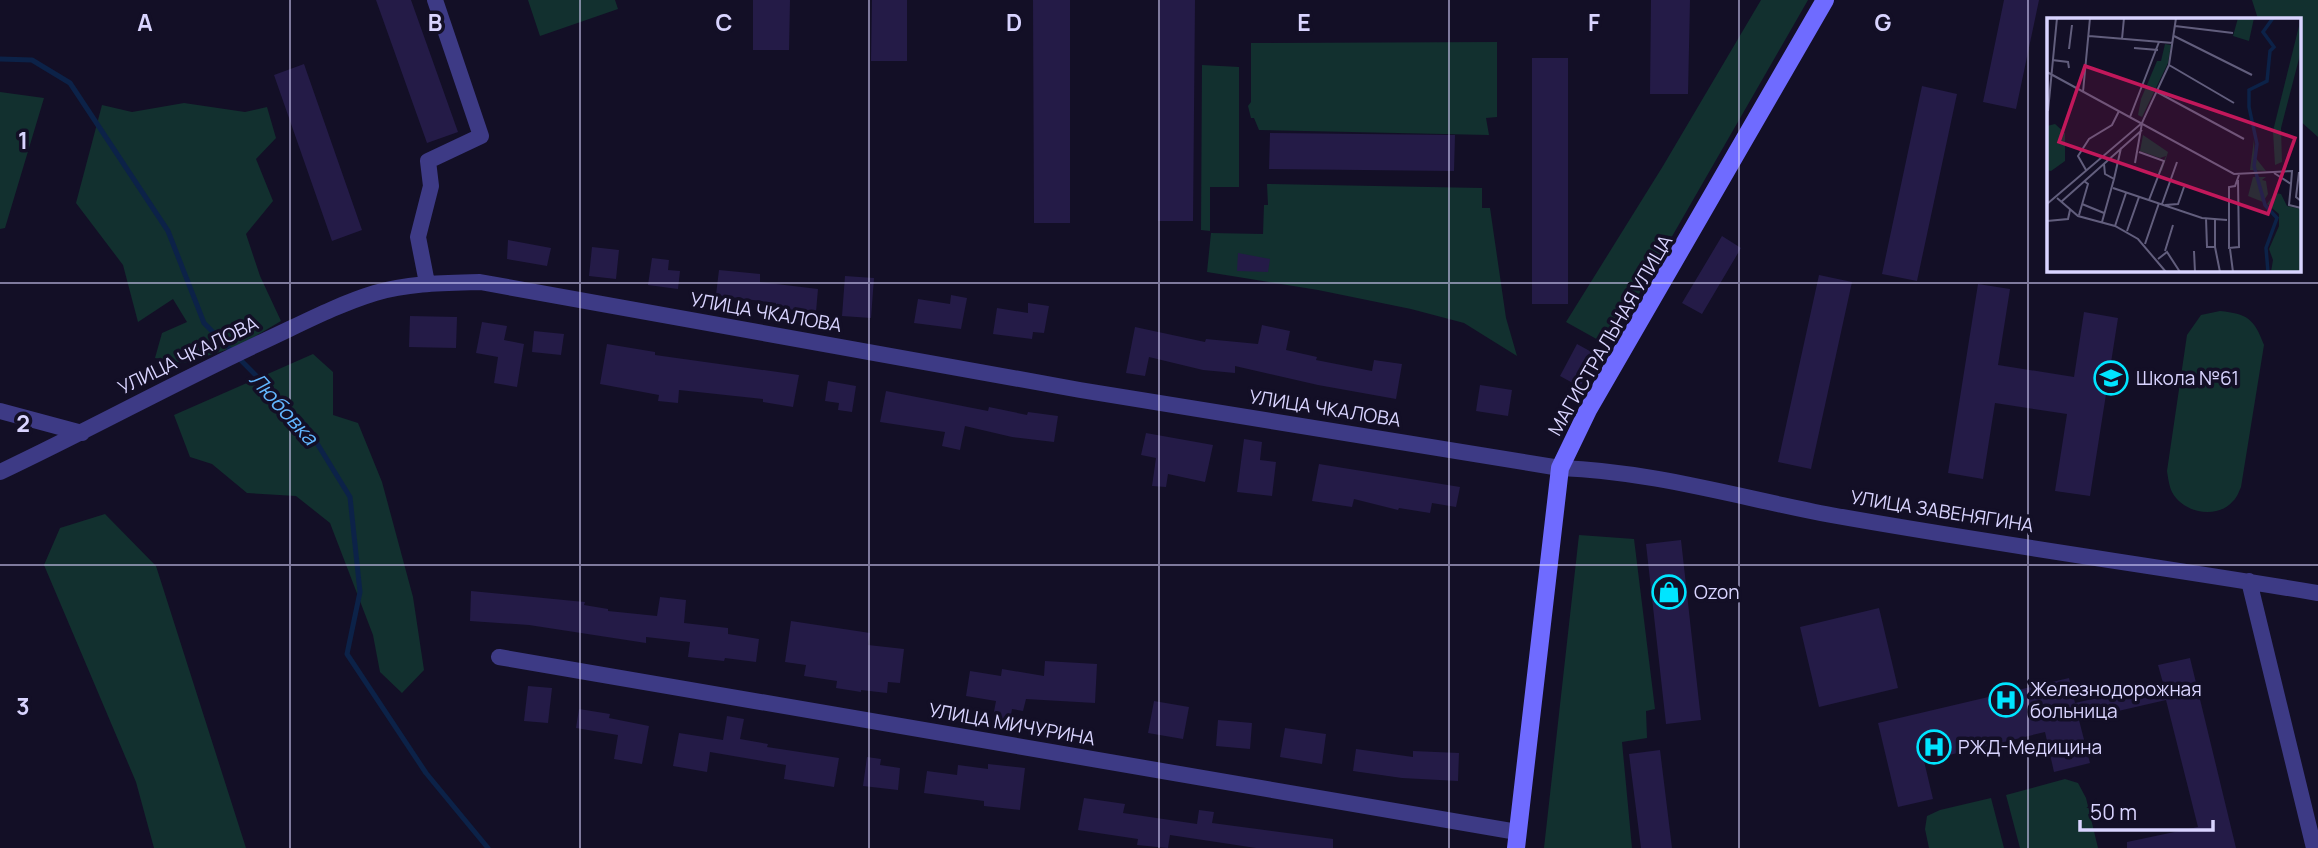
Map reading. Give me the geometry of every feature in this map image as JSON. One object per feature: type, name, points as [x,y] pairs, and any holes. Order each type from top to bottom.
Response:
[{"type":"main road","name":"МАГИСТРАЛЬНАЯ УЛИЦА","points":[[1516,840],[1560,468],[1588,410],[1825,0]]},
{"type":"street","points":[[427,283],[418,237],[431,186],[428,161],[481,136],[435,0]]},
{"type":"street","name":"УЛИЦА ЧКАЛОВА","points":[[0,472],[82,433],[172,384],[313,318],[375,293],[427,283],[480,282],[1066,387],[1560,468]]},
{"type":"street","points":[[0,411],[82,433]]},
{"type":"street","name":"УЛИЦА ЗАВЕНЯГИНА","points":[[1560,468],[1588,469],[1680,484],[1830,514],[2318,593]]},
{"type":"street","points":[[2249,581],[2314,848]]},
{"type":"street","name":"УЛИЦА МИЧУРИНА","points":[[499,657],[1516,840]]},
{"type":"green space","points":[[528,0],[615,0],[618,9],[540,36]]},
{"type":"green space","points":[[1761,0],[1808,0],[1609,346],[1566,322],[1663,166]]},
{"type":"green space","points":[[2252,0],[2318,0],[2318,137],[2300,121],[2300,18],[2258,18]]},
{"type":"green space","points":[[1497,42],[1497,117],[1486,118],[1489,135],[1259,130],[1254,118],[1251,118],[1248,106],[1251,102],[1251,43]]},
{"type":"green space","points":[[1202,65],[1239,67],[1239,187],[1210,187],[1210,231],[1201,230]]},
{"type":"green space","points":[[0,92],[44,98],[5,228],[0,229]]},
{"type":"green space","points":[[184,103],[245,112],[267,107],[276,138],[256,159],[273,201],[246,234],[260,276],[281,321],[239,346],[184,363],[155,358],[162,333],[187,322],[173,299],[138,322],[123,265],[76,203],[102,105],[132,112]]},
{"type":"green space","points":[[1267,184],[1482,188],[1482,208],[1490,208],[1506,318],[1517,356],[1464,323],[1318,290],[1207,272],[1211,233],[1263,234],[1264,205],[1268,205]]},
{"type":"green space","points":[[2220,311],[2248,319],[2257,329],[2264,345],[2241,487],[2236,498],[2226,507],[2218,511],[2201,512],[2177,499],[2171,490],[2167,471],[2187,335],[2201,315]]},
{"type":"green space","points":[[313,354],[333,372],[333,415],[358,423],[382,482],[413,597],[424,670],[402,693],[380,672],[373,635],[330,523],[296,496],[247,493],[212,464],[190,457],[174,415]]},
{"type":"green space","points":[[105,514],[156,566],[246,848],[154,848],[136,782],[44,565],[60,528]]},
{"type":"green space","points":[[1579,535],[1634,539],[1655,709],[1646,711],[1647,738],[1622,742],[1632,848],[1544,848]]},
{"type":"green space","points":[[2065,779],[2078,783],[2086,798],[2098,848],[2020,848],[2006,795]]},
{"type":"green space","points":[[1991,798],[2004,848],[1929,848],[1925,829],[1927,816],[1940,810]]},
{"type":"building","points":[[376,0],[411,0],[458,132],[427,143]]},
{"type":"building","points":[[753,0],[790,0],[789,50],[753,50]]},
{"type":"building","points":[[872,0],[907,0],[907,61],[871,61]]},
{"type":"building","points":[[1033,0],[1070,0],[1070,223],[1034,223]]},
{"type":"building","points":[[1160,0],[1195,0],[1193,221],[1158,221]]},
{"type":"building","points":[[1651,0],[1690,0],[1688,94],[1650,94]]},
{"type":"building","points":[[2004,0],[2039,0],[2016,109],[1983,102]]},
{"type":"building","points":[[1532,58],[1568,58],[1568,304],[1532,304]]},
{"type":"building","points":[[304,64],[362,230],[332,241],[274,75]]},
{"type":"building","points":[[1922,86],[1957,94],[1917,281],[1882,274]]},
{"type":"building","points":[[1270,133],[1455,135],[1454,171],[1269,169]]},
{"type":"building","points":[[1722,236],[1741,248],[1702,314],[1682,303]]},
{"type":"building","points":[[508,240],[551,248],[547,266],[507,259]]},
{"type":"building","points":[[592,247],[619,250],[616,279],[589,276]]},
{"type":"building","points":[[1238,253],[1270,259],[1268,272],[1237,271]]},
{"type":"building","points":[[652,258],[669,260],[668,270],[680,271],[678,289],[648,285]]},
{"type":"building","points":[[719,270],[760,274],[760,282],[818,289],[816,312],[776,308],[776,303],[716,295]]},
{"type":"building","points":[[1819,275],[1852,282],[1811,469],[1778,462]]},
{"type":"building","points":[[845,276],[874,278],[871,318],[842,316]]},
{"type":"building","points":[[1978,284],[2010,289],[1998,365],[2074,377],[2084,312],[2118,318],[2090,496],[2055,491],[2067,414],[1995,403],[1983,479],[1948,473]]},
{"type":"building","points":[[951,295],[967,298],[961,329],[914,323],[918,299],[950,304]]},
{"type":"building","points":[[1028,303],[1049,306],[1044,333],[1033,332],[1032,339],[993,334],[997,308],[1028,313]]},
{"type":"building","points":[[410,316],[457,317],[456,348],[409,347]]},
{"type":"building","points":[[482,322],[507,326],[504,340],[524,344],[517,387],[494,383],[498,357],[476,353]]},
{"type":"building","points":[[1262,325],[1290,331],[1286,350],[1317,357],[1316,360],[1372,371],[1374,360],[1402,364],[1396,399],[1235,366],[1235,373],[1203,370],[1149,357],[1145,376],[1126,373],[1135,327],[1205,342],[1206,339],[1258,344]]},
{"type":"building","points":[[534,331],[564,334],[561,355],[532,352]]},
{"type":"building","points":[[607,344],[655,352],[655,355],[799,375],[793,407],[763,402],[763,399],[679,390],[678,403],[658,401],[659,395],[600,384]]},
{"type":"building","points":[[1577,344],[1597,355],[1580,387],[1560,376]]},
{"type":"building","points":[[828,381],[856,386],[852,412],[838,410],[839,403],[825,401]]},
{"type":"building","points":[[1480,385],[1512,390],[1508,416],[1476,411]]},
{"type":"building","points":[[886,391],[988,411],[989,407],[1027,415],[1028,412],[1058,416],[1054,442],[1012,437],[965,426],[960,450],[942,446],[945,432],[880,422]]},
{"type":"building","points":[[1146,433],[1213,445],[1205,482],[1168,474],[1166,487],[1152,486],[1156,458],[1141,455]]},
{"type":"building","points":[[1244,439],[1262,442],[1260,460],[1276,462],[1272,496],[1237,492]]},
{"type":"building","points":[[1319,464],[1460,487],[1456,507],[1432,503],[1430,513],[1398,510],[1354,499],[1352,507],[1312,501]]},
{"type":"building","points":[[1681,540],[1701,720],[1666,724],[1646,544]]},
{"type":"building","points":[[471,591],[585,602],[584,605],[608,611],[657,616],[660,597],[686,600],[684,623],[728,628],[728,634],[759,639],[756,662],[688,657],[690,642],[646,637],[646,643],[529,625],[470,621]]},
{"type":"building","points":[[1879,608],[1898,688],[1819,707],[1800,627]]},
{"type":"building","points":[[791,621],[870,633],[868,645],[904,649],[900,683],[888,682],[887,693],[861,692],[836,688],[837,681],[804,676],[806,665],[785,662]]},
{"type":"building","name":"РЖД-Медицина","points":[[2190,658],[2236,848],[2127,848],[2127,842],[2198,827],[2166,700],[2079,720],[2090,763],[2054,772],[2045,732],[1924,761],[1933,799],[1898,807],[1878,723],[2069,678],[2075,703],[2163,683],[2158,665]]},
{"type":"building","points":[[1045,661],[1097,664],[1095,703],[1026,699],[1023,711],[1012,709],[1009,725],[992,722],[996,701],[966,696],[970,671],[1001,676],[1002,669],[1044,676]]},
{"type":"building","points":[[528,686],[552,688],[548,723],[524,721]]},
{"type":"building","points":[[1154,701],[1189,707],[1183,739],[1148,733]]},
{"type":"building","points":[[579,709],[610,714],[609,718],[649,726],[642,764],[614,759],[618,735],[576,728]]},
{"type":"building","points":[[727,716],[744,719],[740,739],[768,744],[767,747],[839,758],[834,787],[784,779],[786,765],[710,752],[707,772],[673,766],[679,733],[723,740]]},
{"type":"building","points":[[1218,720],[1252,723],[1250,749],[1216,746]]},
{"type":"building","points":[[1285,728],[1326,734],[1322,764],[1280,757]]},
{"type":"building","points":[[1356,749],[1413,757],[1413,751],[1459,753],[1458,781],[1402,778],[1353,771]]},
{"type":"building","points":[[1660,750],[1672,848],[1641,848],[1629,754]]},
{"type":"building","points":[[867,757],[881,759],[880,765],[900,768],[898,790],[863,786]]},
{"type":"building","points":[[988,764],[1025,768],[1020,810],[984,806],[984,801],[924,793],[927,771],[957,775],[958,765],[988,769]]},
{"type":"building","points":[[1084,798],[1125,804],[1123,813],[1197,824],[1199,810],[1214,812],[1212,823],[1333,839],[1333,848],[1256,848],[1170,835],[1168,848],[1137,845],[1138,839],[1078,830]]},
{"type":"waterway","name":"Любовка","points":[[0,59],[32,60],[70,83],[168,231],[204,323],[307,427],[350,497],[360,592],[347,654],[426,773],[488,848]]},
{"type":"place","name":"Школа №61","points":[[2111,378]]},
{"type":"place","name":"Ozon","points":[[1669,592]]},
{"type":"place","name":"Железнодорожная больница","points":[[2006,700]]},
{"type":"place","name":"РЖД-Медицина","points":[[1934,747]]}]
